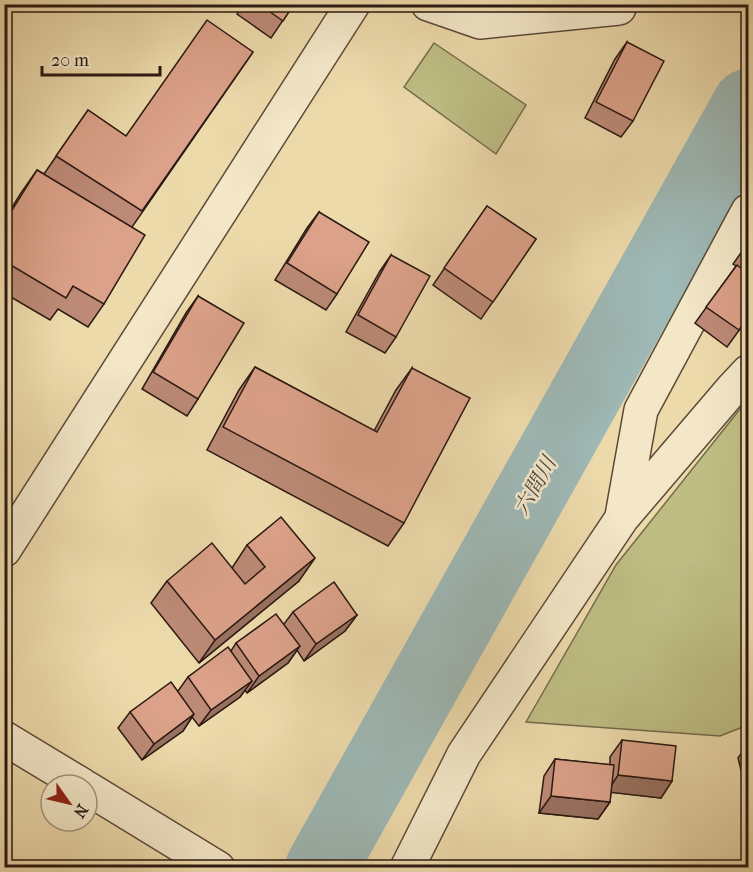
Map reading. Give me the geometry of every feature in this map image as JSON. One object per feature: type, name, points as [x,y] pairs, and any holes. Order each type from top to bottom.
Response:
[{"type":"street","points":[[4,549],[353,4]]},
{"type":"street","points":[[428,4],[480,22],[619,8],[620,4]]},
{"type":"street","points":[[622,518],[641,410],[748,211]]},
{"type":"street","points":[[406,867],[464,754],[622,518],[748,372]]},
{"type":"street","points":[[4,738],[62,773]]},
{"type":"street","points":[[99,795],[218,867]]},
{"type":"green space","points":[[434,43],[526,105],[496,154],[404,87]]},
{"type":"green space","points":[[748,399],[748,725],[720,736],[526,722],[616,565]]},
{"type":"building","points":[[259,4],[294,4],[283,21]]},
{"type":"building","points":[[207,20],[253,52],[142,211],[56,156],[88,110],[126,136]]},
{"type":"building","points":[[627,42],[664,61],[633,121],[596,102]]},
{"type":"building","points":[[37,170],[145,235],[104,304],[73,286],[66,298],[4,261],[4,223]]},
{"type":"building","points":[[487,206],[536,239],[493,302],[444,268]]},
{"type":"building","points":[[319,212],[369,242],[337,294],[287,263]]},
{"type":"building","points":[[391,255],[430,276],[396,337],[358,315]]},
{"type":"building","points":[[737,265],[748,274],[748,317],[739,330],[706,307]]},
{"type":"building","points":[[198,296],[244,323],[198,399],[153,372]]},
{"type":"building","points":[[255,367],[377,432],[412,368],[470,398],[404,523],[223,427]]},
{"type":"building","points":[[281,517],[315,558],[215,640],[167,581],[212,543],[245,584],[265,567],[247,545]]},
{"type":"building","points":[[334,582],[357,615],[316,644],[293,612]]},
{"type":"building","points":[[276,614],[300,646],[259,676],[236,643]]},
{"type":"building","points":[[228,647],[252,681],[211,710],[188,677]]},
{"type":"building","points":[[171,682],[194,714],[154,744],[130,712]]},
{"type":"building","points":[[622,740],[676,746],[672,781],[618,775]]},
{"type":"building","points":[[555,759],[614,765],[610,802],[551,796]]},
{"type":"waterway","name":"六間川","points":[[321,868],[748,105]]}]
